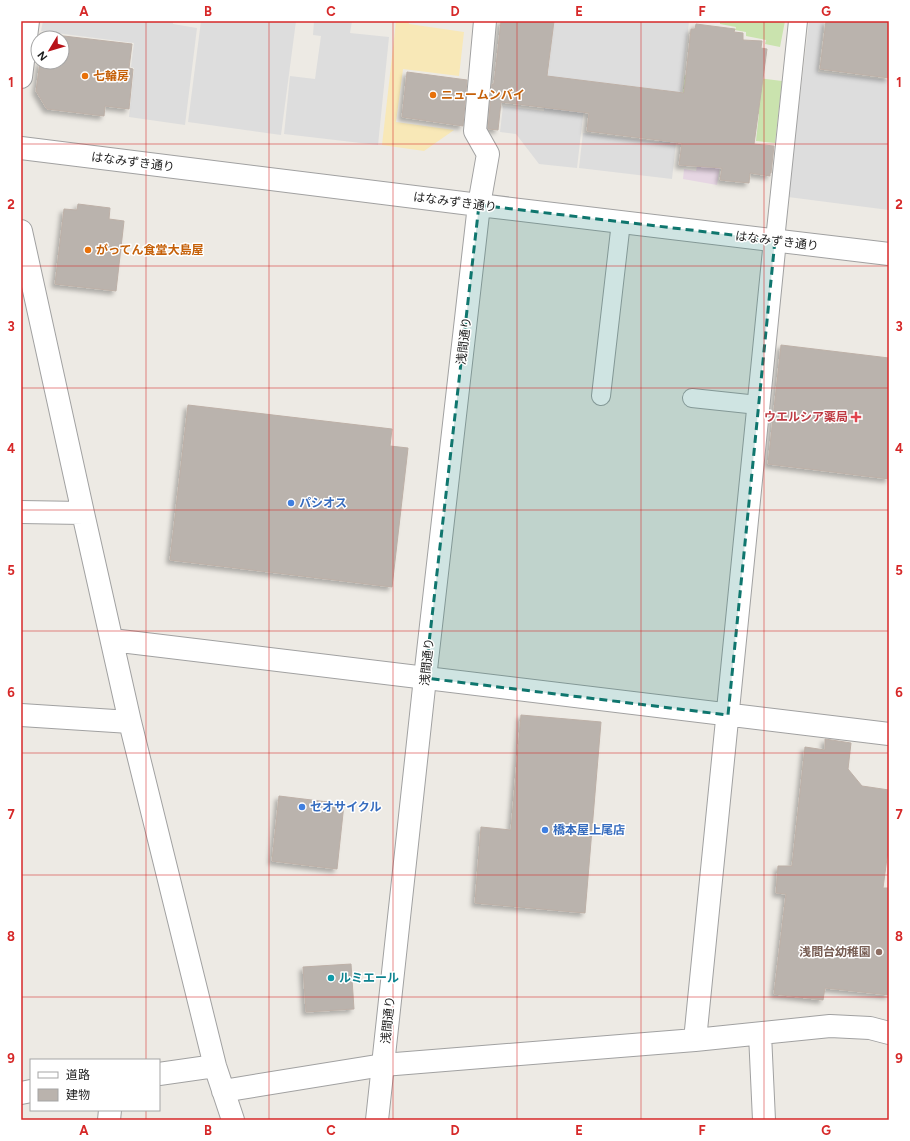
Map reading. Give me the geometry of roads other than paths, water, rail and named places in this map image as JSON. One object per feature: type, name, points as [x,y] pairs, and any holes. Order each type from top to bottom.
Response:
[{"type":"street","points":[[21,77],[28,21]]},
{"type":"street","name":"浅間通り","points":[[377,1120],[425,678],[479,205],[488,154],[475,131],[485,21]]},
{"type":"street","name":"はなみずき通り","points":[[21,148],[889,254]]},
{"type":"street","points":[[21,231],[130,722],[215,1066],[233,1120]]},
{"type":"street","points":[[695,1040],[775,240]]},
{"type":"street","points":[[21,512],[83,513]]},
{"type":"street","points":[[112,640],[889,734]]},
{"type":"street","points":[[21,715],[130,722]]},
{"type":"street","points":[[223,1091],[383,1065],[695,1040],[830,1026],[870,1028],[889,1033]]},
{"type":"street","points":[[760,1034],[764,1120]]},
{"type":"street","points":[[160,1074],[215,1066]]},
{"type":"lane","points":[[775,240],[798,21]]},
{"type":"lane","points":[[601,396],[621,222]]},
{"type":"lane","points":[[692,398],[758,405]]},
{"type":"place","name":"七輪房","points":[[85,76]]},
{"type":"place","name":"ニュームンバイ","points":[[433,95]]},
{"type":"place","name":"がってん食堂大島屋","points":[[88,250]]},
{"type":"place","name":"ウエルシア薬局","points":[[856,417]]},
{"type":"place","name":"パシオス","points":[[291,503]]},
{"type":"place","name":"セオサイクル","points":[[302,807]]},
{"type":"place","name":"橋本屋上尾店","points":[[545,830]]},
{"type":"place","name":"浅間台幼稚園","points":[[879,952]]},
{"type":"place","name":"ルミエール","points":[[331,978]]}]
